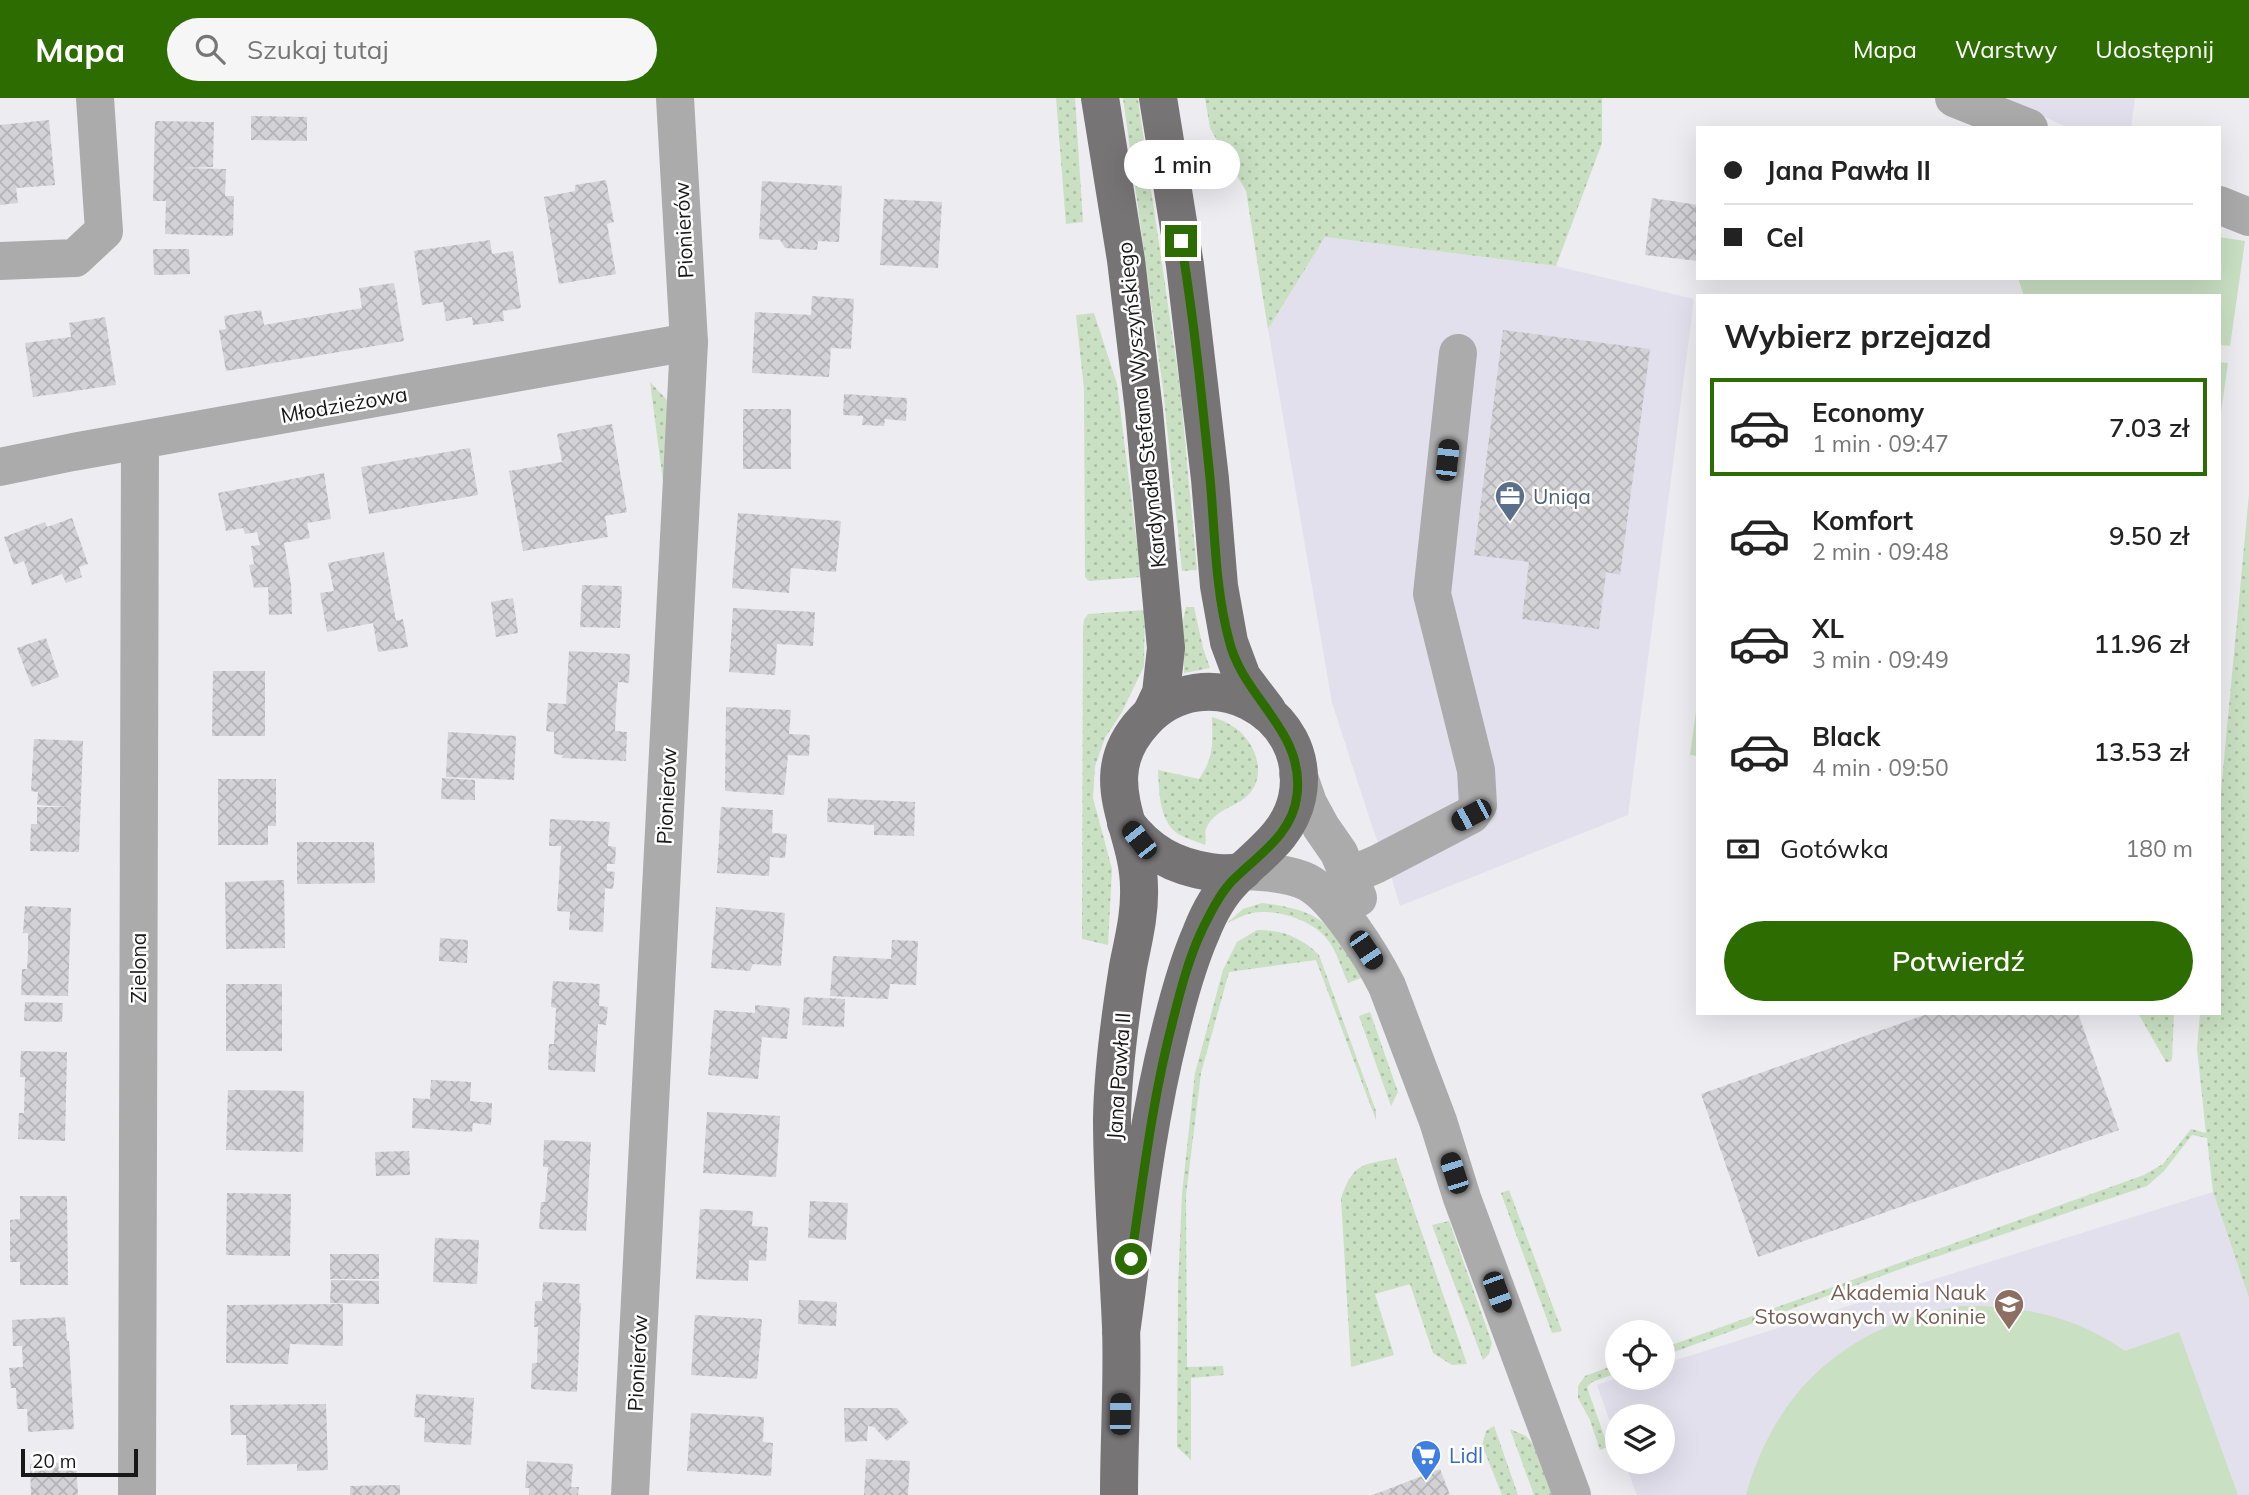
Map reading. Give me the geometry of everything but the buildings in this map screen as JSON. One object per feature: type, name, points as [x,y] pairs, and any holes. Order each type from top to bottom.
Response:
[{"type":"main road","name":"Kardynała Stefana Wyszyńskiego","points":[[1100,98],[1126,260],[1144,411],[1166,648],[1161,693],[1152,712]]},
{"type":"main road","points":[[1158,98],[1185,265],[1210,479],[1219,586],[1229,642],[1242,677],[1284,732],[1294,752],[1298,774],[1297,797],[1290,819],[1278,838],[1243,871],[1220,873],[1176,864],[1139,840],[1125,821],[1119,775],[1123,753],[1133,733],[1152,712],[1165,702],[1208,691],[1231,694],[1252,702],[1270,715]]},
{"type":"main road","name":"Jana Pawła II","points":[[1119,1495],[1121,1333],[1113,1105],[1115,1051],[1138,914],[1139,888],[1138,864],[1125,821]]},
{"type":"main road","name":"Jana Pawła II","points":[[1121,1333],[1150,1124],[1159,1074],[1181,987],[1206,923],[1231,882],[1243,871]]},
{"type":"street","points":[[0,261],[75,258],[104,230],[94,98]]},
{"type":"street","name":"Pionierów","points":[[630,1495],[689,342],[675,98]]},
{"type":"street","points":[[1954,98],[2024,126]]},
{"type":"street","points":[[2221,206],[2249,217]]},
{"type":"street","name":"Młodzieżowa","points":[[0,467],[689,342]]},
{"type":"street","points":[[1349,876],[1471,815],[1478,805],[1476,770],[1432,594],[1458,353]]},
{"type":"street","name":"Zielona","points":[[137,1495],[140,441]]},
{"type":"street","points":[[1298,774],[1308,803],[1339,853],[1357,896],[1378,968],[1438,1121],[1462,1198],[1573,1495]]},
{"type":"street","points":[[1243,871],[1289,877],[1307,882],[1320,891],[1342,915],[1378,968]]},
{"type":"shaded area","points":[[2006,98],[2135,98],[2131,126],[2064,126]]},
{"type":"shaded area","points":[[1325,237],[1556,266],[1694,299],[1628,815],[1400,906],[1332,703],[1268,329]]},
{"type":"shaded area","name":"Akademia Nauk Stosowanych w Koninie","points":[[2213,1192],[2249,1298],[2249,1495],[1637,1495],[1629,1474],[1675,1474],[1675,1404],[1605,1404],[1605,1407],[1597,1385],[1605,1382],[1605,1390],[1675,1390],[1675,1360]]},
{"type":"green space","points":[[1056,98],[1075,98],[1083,222],[1066,224]]},
{"type":"green space","points":[[1123,98],[1138,98],[1180,387],[1197,570],[1182,571],[1163,389]]},
{"type":"green space","points":[[1205,98],[1602,98],[1602,143],[1556,266],[1325,237],[1268,329],[1246,191],[1210,128]]},
{"type":"green space","points":[[2221,237],[2245,241],[2230,346],[2221,345],[2221,294],[2023,294],[2019,281],[2221,280]]},
{"type":"green space","points":[[1094,313],[1117,384],[1141,577],[1089,581],[1085,577],[1084,389],[1076,315]]},
{"type":"green space","points":[[2221,362],[2228,363],[2221,412]]},
{"type":"green space","points":[[650,382],[667,400],[670,416],[665,496]]},
{"type":"green space","points":[[2249,494],[2249,1298],[2213,1192],[2207,1138],[2192,1135],[2164,1171],[2147,1186],[1906,1267],[1675,1352],[1675,1344],[2144,1175],[2163,1164],[2191,1129],[2206,1133],[2197,1049],[2200,1015],[2221,1015],[2221,792]]},
{"type":"green space","points":[[1186,607],[1194,607],[1210,668],[1184,673],[1183,621]]},
{"type":"green space","points":[[1145,610],[1144,666],[1122,712],[1105,738],[1095,766],[1093,798],[1112,869],[1108,945],[1082,939],[1083,628],[1088,614]]},
{"type":"green space","points":[[1696,711],[1696,756],[1690,755]]},
{"type":"green space","points":[[1212,717],[1225,722],[1244,736],[1255,755],[1258,776],[1248,795],[1210,822],[1205,831],[1205,845],[1180,835],[1168,824],[1161,802],[1158,770],[1199,779],[1210,756]]},
{"type":"green space","points":[[1262,903],[1300,911],[1324,924],[1334,933],[1361,978],[1348,983],[1330,943],[1317,930],[1301,920],[1282,914],[1258,912],[1227,923],[1243,909]]},
{"type":"green space","points":[[1257,930],[1275,931],[1291,936],[1319,955],[1376,1111],[1376,1120],[1316,960],[1229,972],[1201,1073],[1186,1195],[1187,1367],[1223,1366],[1224,1375],[1191,1378],[1191,1460],[1177,1447],[1178,1287],[1182,1194],[1195,1073],[1223,970],[1237,942]]},
{"type":"green space","points":[[1370,1012],[1398,1092],[1391,1106],[1359,1016]]},
{"type":"green space","points":[[2139,1015],[2174,1015],[2172,1059],[2166,1062]]},
{"type":"green space","points":[[1396,1158],[1467,1364],[1452,1365],[1433,1353],[1410,1284],[1375,1294],[1394,1355],[1351,1367],[1341,1198],[1355,1171],[1367,1164]]},
{"type":"green space","points":[[1509,1190],[1562,1331],[1552,1333],[1501,1193]]},
{"type":"green space","points":[[1449,1221],[1492,1343],[1489,1354],[1483,1360],[1432,1225]]},
{"type":"green space","points":[[1961,1306],[2005,1308],[2047,1315],[2087,1329],[2125,1351],[2179,1332],[2238,1495],[1746,1495],[1759,1457],[1777,1422],[1798,1392],[1824,1366],[1853,1345],[1885,1328],[1921,1315]]},
{"type":"green space","points":[[1605,1368],[1605,1377],[1587,1387],[1605,1438],[1605,1448],[1600,1450],[1590,1420],[1578,1398],[1578,1386],[1585,1376]]},
{"type":"green space","points":[[1494,1426],[1518,1495],[1502,1495],[1482,1445],[1486,1431]]},
{"type":"green space","points":[[1510,1429],[1526,1436],[1534,1445],[1552,1495],[1534,1495]]},
{"type":"place","name":"Uniqa","points":[[1510,523]]},
{"type":"place","name":"Akademia Nauk Stosowanych w Koninie","points":[[2009,1331]]},
{"type":"place","name":"Lidl","points":[[1426,1482]]},
{"type":"route","points":[[1131,1259],[1159,1074],[1181,987],[1201,931],[1231,882],[1278,838],[1290,819],[1297,797],[1298,774],[1294,752],[1284,732],[1242,677],[1229,642],[1219,586],[1210,479],[1181,241]]}]
